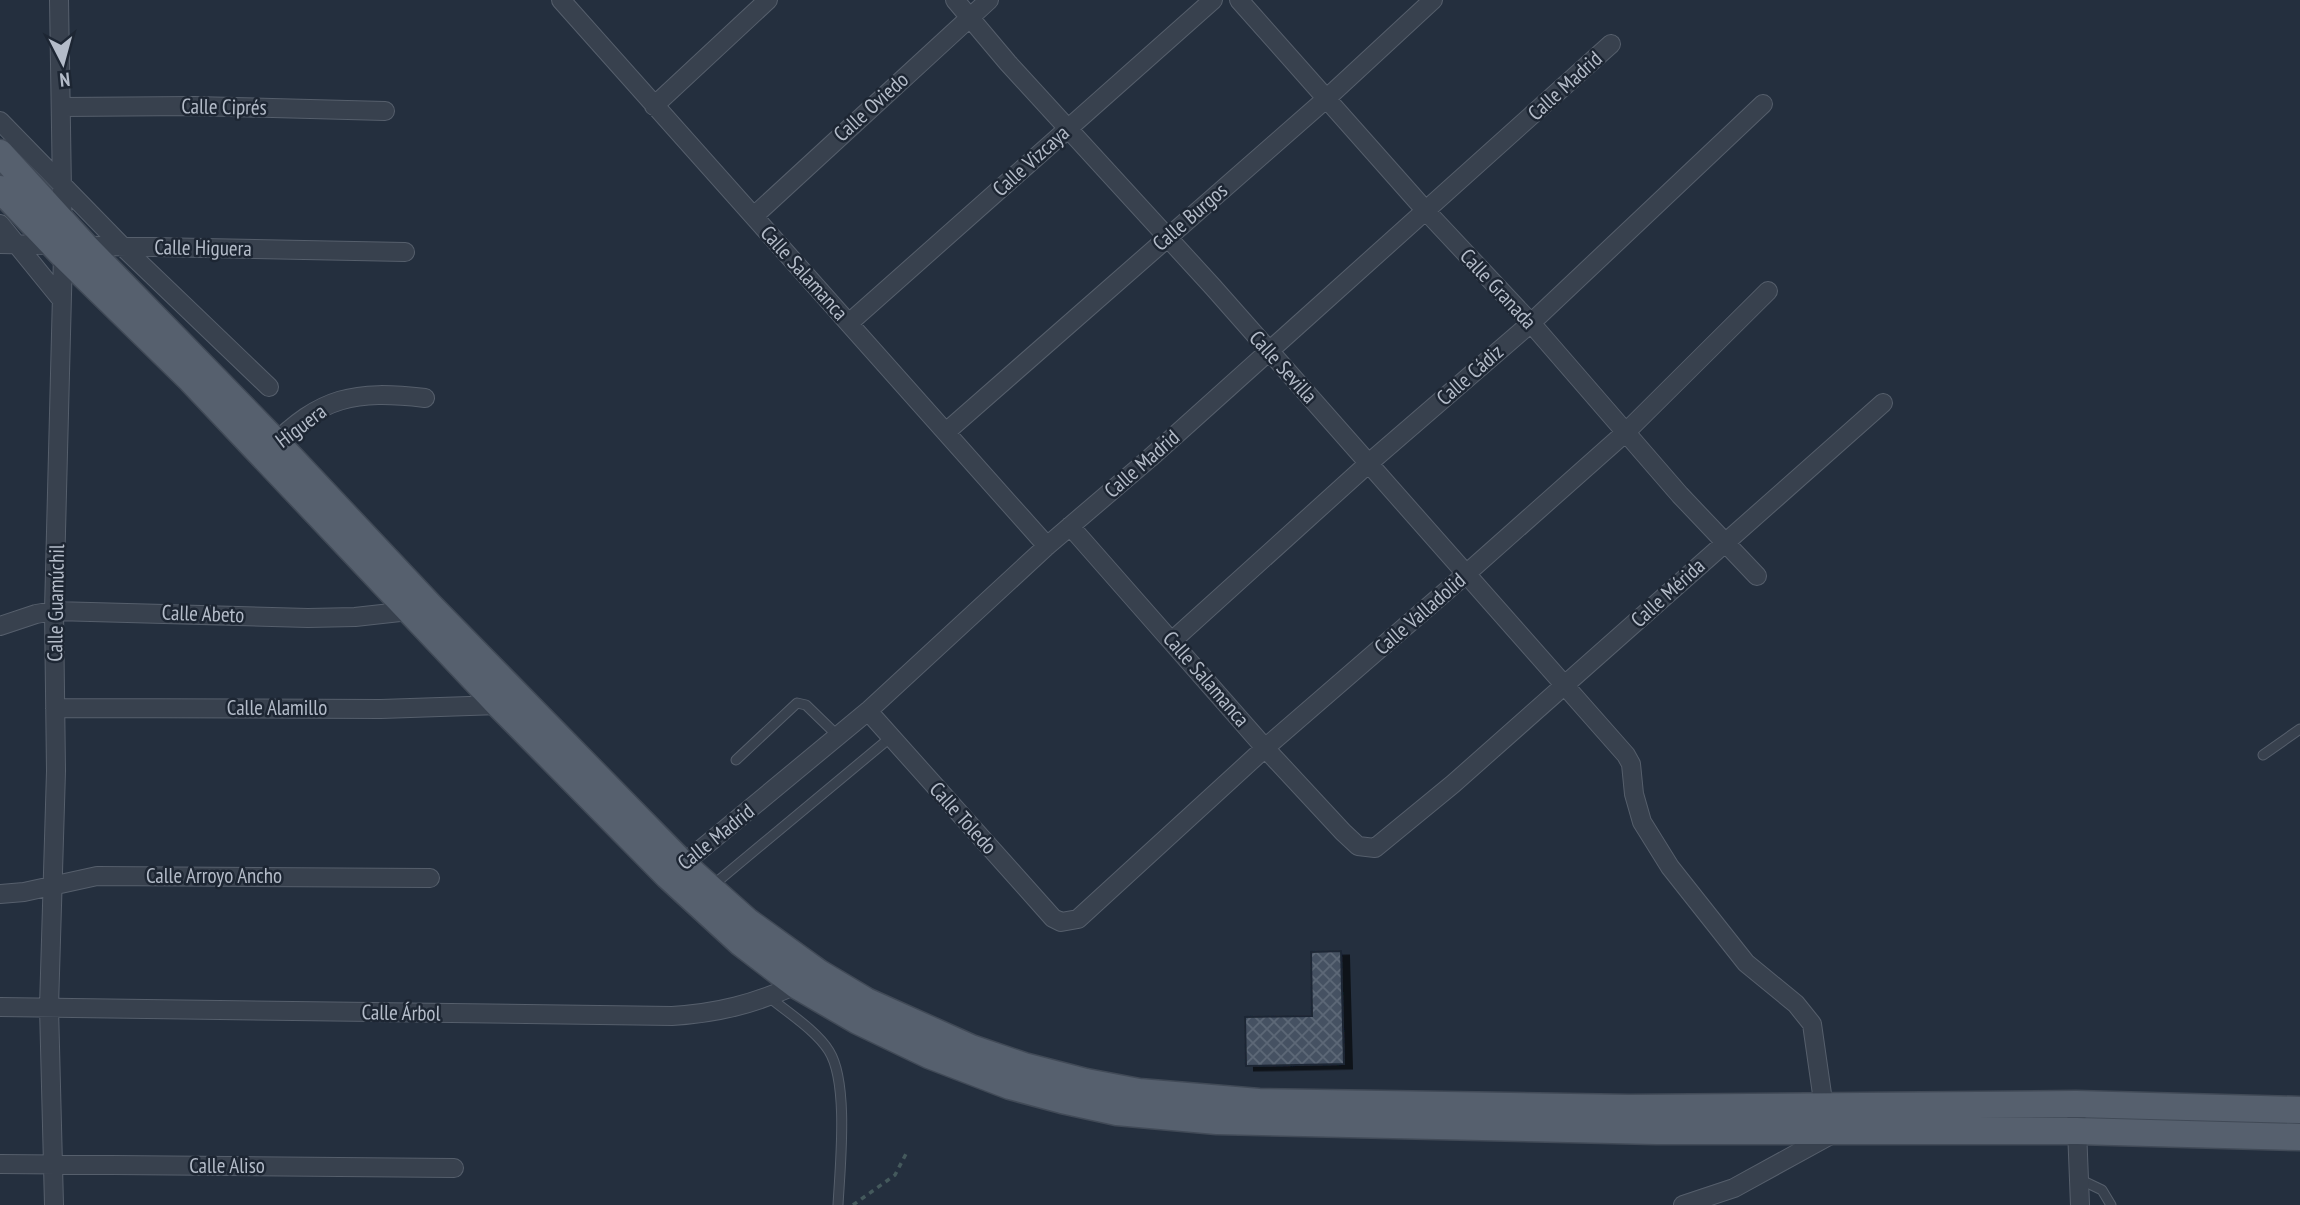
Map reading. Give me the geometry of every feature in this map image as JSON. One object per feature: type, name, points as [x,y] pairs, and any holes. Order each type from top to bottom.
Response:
[{"type":"main road","points":[[0,153],[65,242],[191,380],[270,449],[422,597],[741,943],[796,985],[895,1040],[1010,1086],[1116,1112],[1203,1120],[1343,1125],[1836,1132],[2077,1131],[2300,1137]]},
{"type":"main road","points":[[0,189],[65,242]]},
{"type":"main road","points":[[270,449],[409,611],[499,705],[676,870],[710,888],[747,921],[796,958],[866,1001],[971,1048],[1024,1066],[1086,1082],[1175,1097],[1259,1102],[1417,1106],[1824,1108],[2076,1104],[2300,1110]]},
{"type":"street","name":"Calle Guamúchil","points":[[54,1205],[50,1007],[56,771],[54,611],[61,299],[65,242],[60,0]]},
{"type":"street","name":"Calle Salamanca","points":[[561,0],[1047,546]]},
{"type":"street","name":"Calle Sevilla","points":[[955,0],[1008,63],[1369,463],[1631,764],[1634,794],[1642,822],[1670,867],[1746,963],[1796,1004],[1812,1024],[1824,1108]]},
{"type":"street","name":"Calle Oviedo","points":[[754,216],[989,0]]},
{"type":"street","name":"Calle Vizcaya","points":[[849,323],[1213,0]]},
{"type":"street","name":"Calle Granada","points":[[1239,0],[1426,211],[1531,323],[1724,543],[1757,576]]},
{"type":"street","name":"Calle Burgos","points":[[946,432],[1327,98],[1433,0]]},
{"type":"street","points":[[654,106],[761,2]]},
{"type":"street","name":"Calle Madrid","points":[[676,870],[868,711],[1047,546],[1269,352],[1611,44]]},
{"type":"street","name":"Calle Cádiz","points":[[1172,640],[1369,463],[1531,323],[1763,104]]},
{"type":"street","name":"Calle Ciprés","points":[[62,107],[385,111]]},
{"type":"street","points":[[0,121],[123,247],[269,387]]},
{"type":"street","points":[[0,225],[8,243],[61,299]]},
{"type":"street","name":"Calle Higuera","points":[[8,243],[65,242],[123,247],[405,252]]},
{"type":"street","name":"Calle Valladolid","points":[[1061,922],[1078,919],[1086,914],[1265,748],[1626,432],[1768,291]]},
{"type":"street","name":"Higuera","points":[[270,449],[310,414],[348,397],[384,393],[425,398]]},
{"type":"street","name":"Calle Mérida","points":[[1343,832],[1358,846],[1375,848],[1385,843],[1883,403]]},
{"type":"street","name":"Calle Salamanca","points":[[1070,526],[1265,748],[1343,832]]},
{"type":"street","name":"Calle Abeto","points":[[0,626],[54,611],[308,618],[355,617],[409,611]]},
{"type":"street","name":"Calle Alamillo","points":[[55,708],[382,709],[499,705]]},
{"type":"street","name":"Calle Toledo","points":[[868,711],[1044,909],[1061,922]]},
{"type":"street","name":"Calle Arroyo Ancho","points":[[0,894],[24,892],[97,876],[430,878]]},
{"type":"street","name":"Calle Árbol","points":[[0,1007],[672,1016],[711,1013],[769,997],[796,985]]},
{"type":"street","points":[[2076,1104],[2080,1205]]},
{"type":"street","points":[[1683,1205],[1734,1188],[1836,1132]]},
{"type":"street","name":"Calle Aliso","points":[[0,1164],[454,1168]]},
{"type":"lane","points":[[736,760],[797,702],[806,705],[838,736]]},
{"type":"lane","points":[[2263,755],[2300,729]]},
{"type":"lane","points":[[710,888],[891,737]]},
{"type":"lane","points":[[769,997],[821,1040],[834,1062],[839,1083],[841,1114],[838,1205]]},
{"type":"lane","points":[[2079,1179],[2102,1190],[2111,1205]]},
{"type":"path","points":[[853,1205],[895,1175],[908,1150]]},
{"type":"building","points":[[1341,951],[1344,1064],[1246,1066],[1245,1017],[1312,1016],[1311,952]]}]
